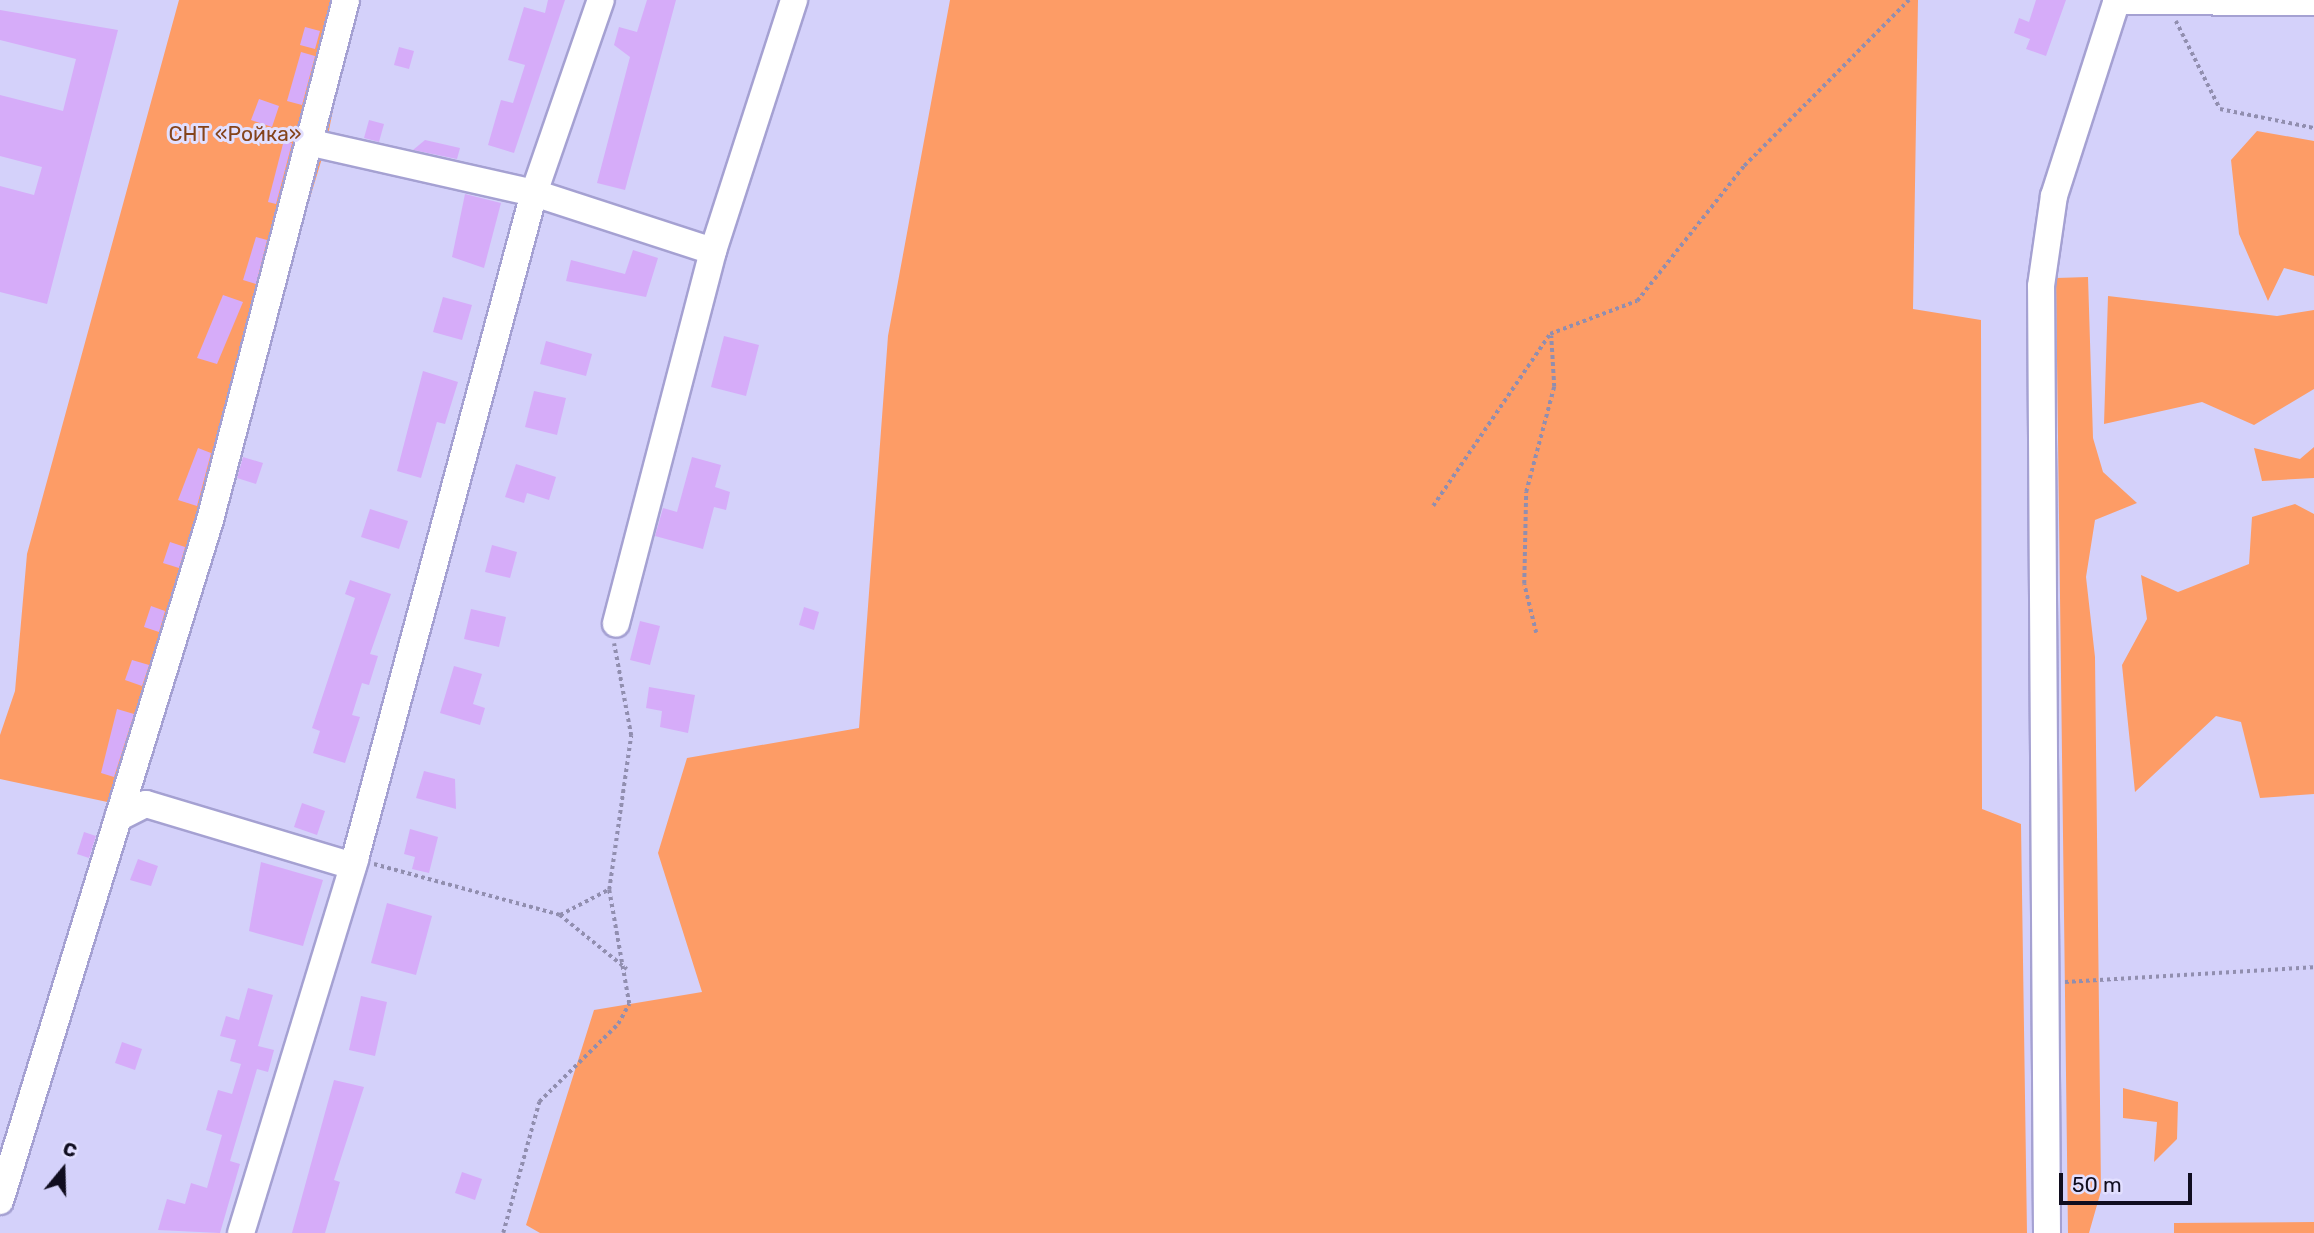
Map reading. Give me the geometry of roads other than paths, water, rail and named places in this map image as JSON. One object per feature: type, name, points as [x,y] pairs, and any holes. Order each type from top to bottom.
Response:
[{"type":"street","points":[[0,1200],[209,520],[312,143],[346,0]]},
{"type":"street","points":[[241,1233],[354,863],[534,193],[601,0]]},
{"type":"street","points":[[616,624],[713,251],[794,0]]},
{"type":"street","points":[[2047,1233],[2041,286],[2054,196],[2116,1],[2314,2]]},
{"type":"street","points":[[312,143],[534,193],[713,251]]},
{"type":"street","points":[[118,818],[146,804],[354,863]]},
{"type":"park label","name":"СНТ «Ройка»","points":[[235,134]]}]
